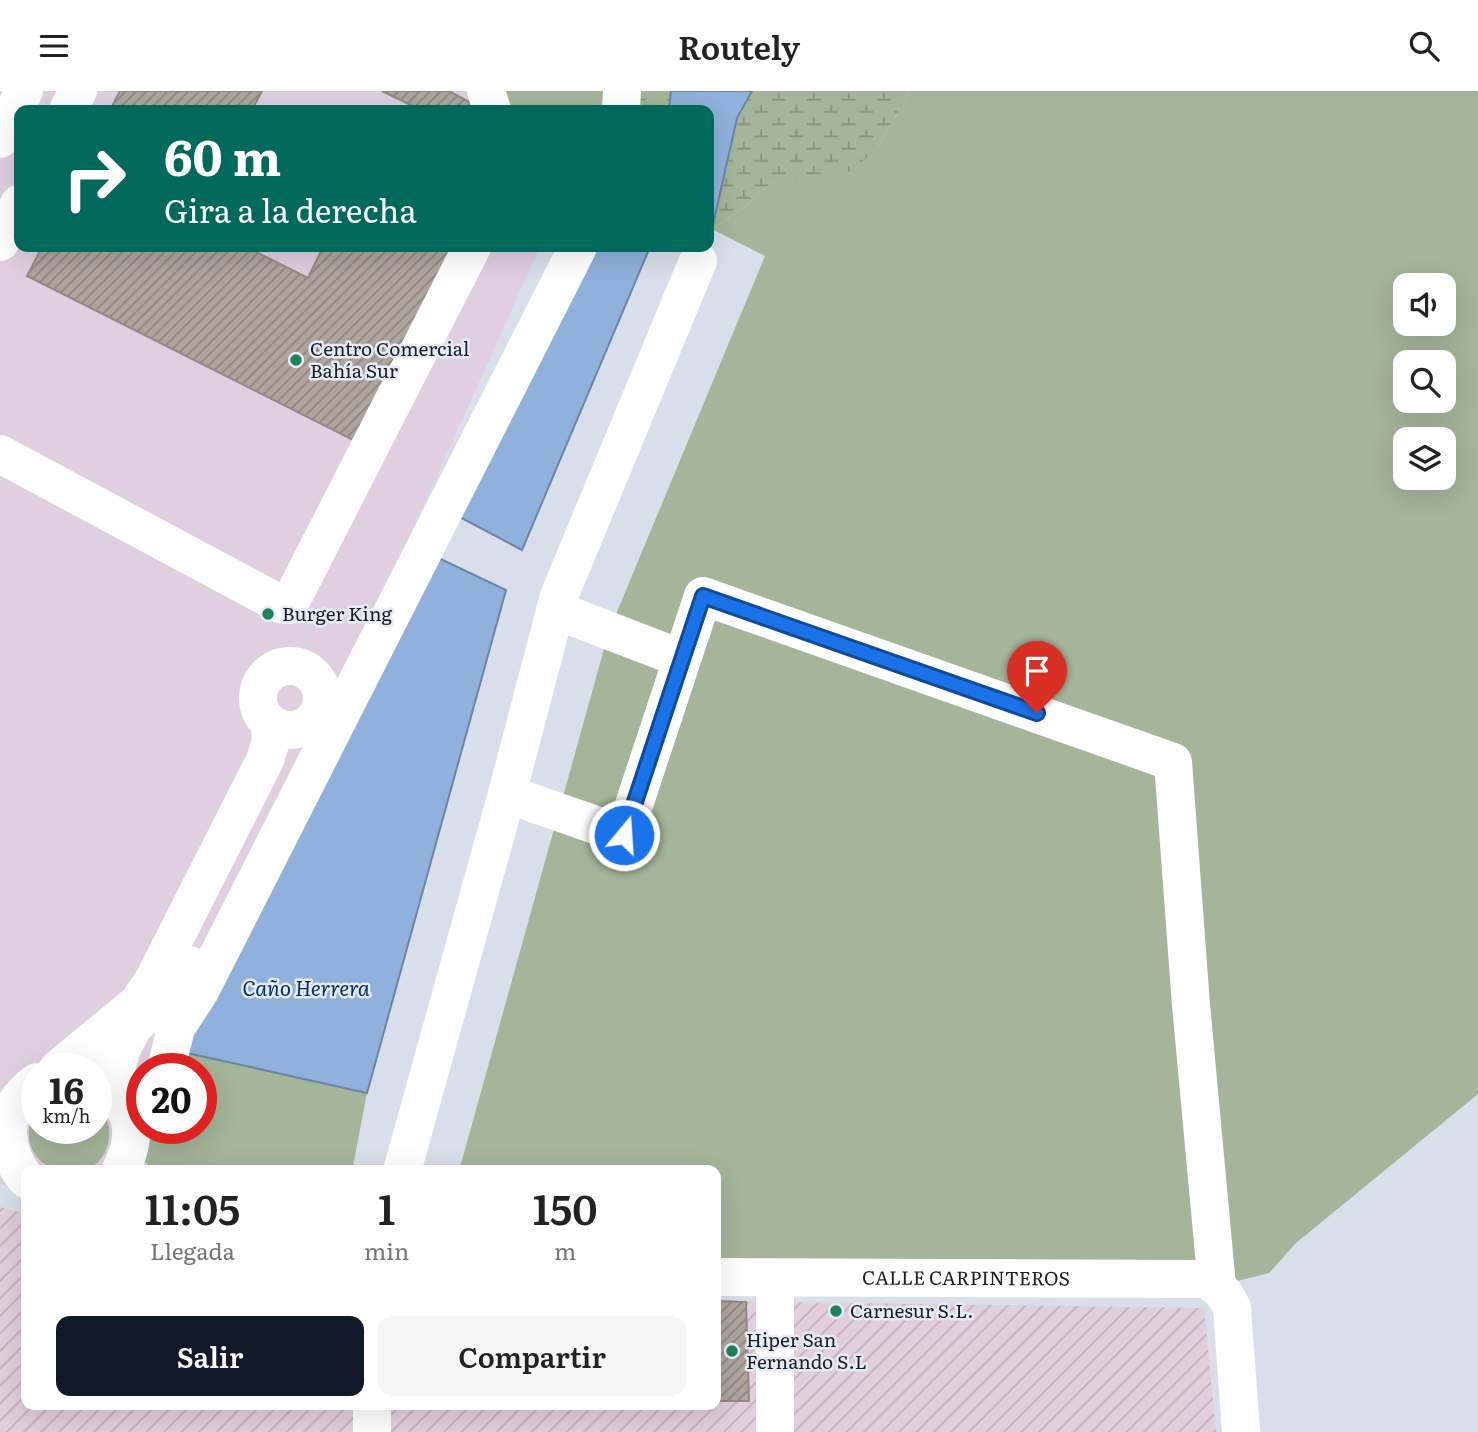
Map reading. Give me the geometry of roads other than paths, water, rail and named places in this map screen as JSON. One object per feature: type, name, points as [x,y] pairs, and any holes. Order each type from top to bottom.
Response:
[{"type":"street","points":[[0,138],[14,111]]},
{"type":"street","points":[[0,242],[14,214]]},
{"type":"street","points":[[0,454],[280,604],[289,605],[469,252]]},
{"type":"street","points":[[170,1053],[176,1028],[200,991],[575,252]]},
{"type":"street","points":[[404,1165],[507,795],[559,596],[698,261]]},
{"type":"street","points":[[507,795],[624,835],[680,658],[703,596],[1174,762],[1191,1006],[1217,1286],[1226,1295],[1232,1308],[1241,1432]]},
{"type":"street","points":[[555,610],[680,658]]},
{"type":"street","points":[[77,1053],[138,1003],[153,981],[265,760],[271,741],[270,724],[260,709],[259,687],[264,678],[272,671],[290,665],[312,673],[321,688],[321,708],[189,967],[171,992],[134,1026],[122,1048],[115,1073],[132,1131],[136,1165]]},
{"type":"street","points":[[270,724],[289,730],[300,729],[316,717]]},
{"type":"street","points":[[21,1096],[5,1115],[8,1145],[21,1172]]},
{"type":"street","points":[[0,1184],[21,1187]]},
{"type":"street","name":"CALLE CARPINTEROS","points":[[721,1277],[1191,1278],[1205,1279],[1217,1286]]},
{"type":"street","points":[[775,1277],[775,1432]]},
{"type":"street","points":[[372,1410],[372,1432]]},
{"type":"water","points":[[671,91],[752,91],[737,118],[714,220],[714,105],[670,105]]},
{"type":"water","points":[[583,252],[648,252],[522,550],[452,513]]},
{"type":"water","name":"Caño Herrera","points":[[430,554],[506,590],[367,1093],[217,1060],[217,1053],[178,1051]]},
{"type":"place","name":"Centro Comercial Bahía Sur","points":[[296,360]]},
{"type":"place","name":"Burger King","points":[[268,614]]},
{"type":"place","name":"Carnesur S.L.","points":[[836,1311]]},
{"type":"place","name":"Hiper San Fernando S.L","points":[[732,1351]]}]
